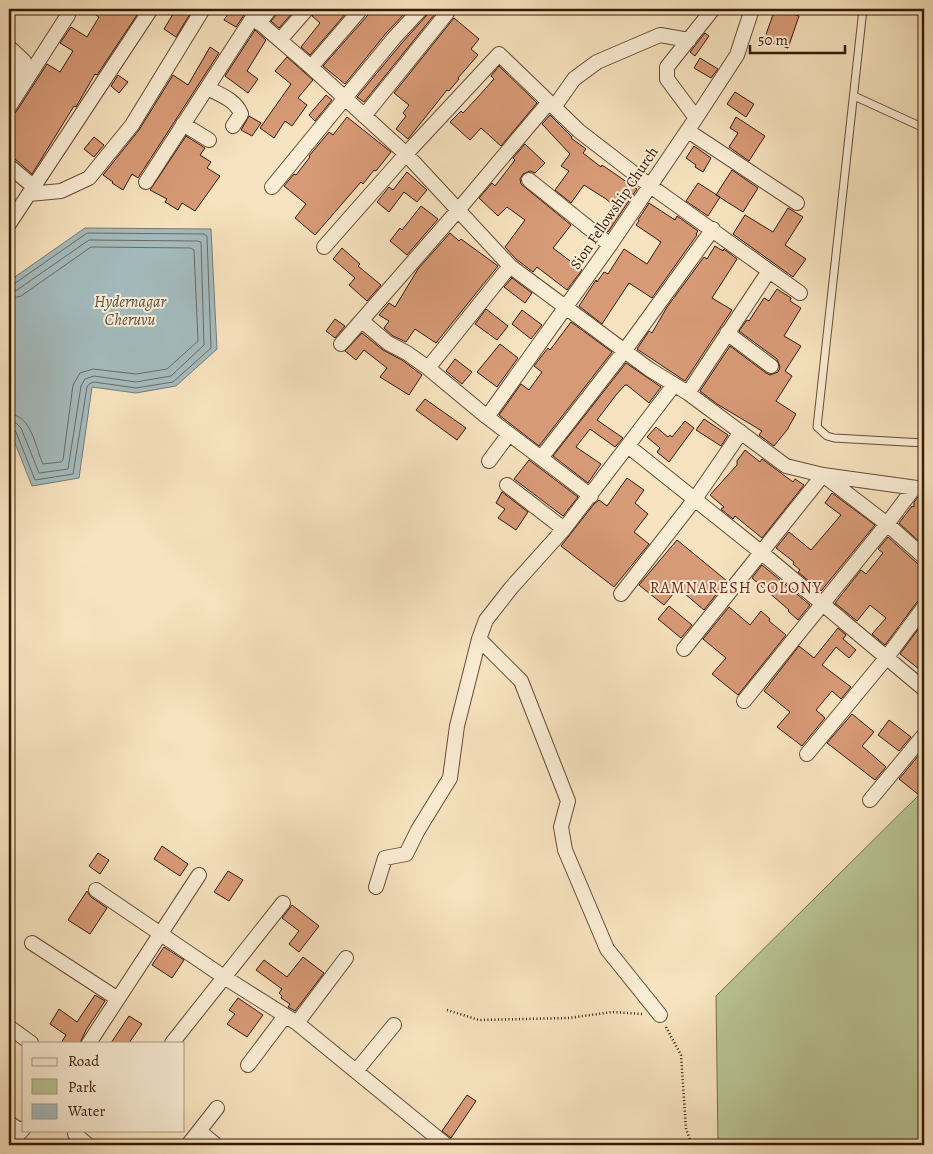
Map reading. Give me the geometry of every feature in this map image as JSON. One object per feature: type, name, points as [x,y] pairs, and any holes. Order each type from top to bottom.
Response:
[{"type":"street","points":[[9,224],[151,9]]},
{"type":"street","points":[[9,166],[31,190],[61,191],[89,178],[132,124],[203,9]]},
{"type":"street","points":[[259,23],[270,9]]},
{"type":"street","points":[[280,40],[308,9]]},
{"type":"street","points":[[272,187],[394,38],[421,9]]},
{"type":"street","points":[[696,118],[667,79],[667,67],[713,9]]},
{"type":"street","name":"Sion Fellowship Church","points":[[487,417],[610,245],[649,185],[688,131],[737,55],[752,9]]},
{"type":"street","points":[[311,67],[356,10]]},
{"type":"street","points":[[364,116],[447,13]]},
{"type":"street","points":[[9,107],[68,15]]},
{"type":"street","points":[[146,182],[252,17],[346,98],[406,154],[510,266],[742,432],[786,466],[824,475],[919,488]]},
{"type":"street","points":[[341,344],[574,78],[596,62],[660,35],[689,40]]},
{"type":"street","points":[[9,47],[24,61],[9,85]]},
{"type":"street","points":[[324,247],[406,154],[499,54],[579,131],[649,185],[800,293]]},
{"type":"street","points":[[206,88],[233,102],[239,108],[241,114],[233,126]]},
{"type":"street","points":[[183,124],[210,140]]},
{"type":"street","points":[[688,131],[798,203]]},
{"type":"street","points":[[529,180],[610,245]]},
{"type":"street","points":[[541,458],[625,350],[713,229]]},
{"type":"street","points":[[428,368],[510,266]]},
{"type":"street","points":[[688,393],[769,271]]},
{"type":"street","points":[[362,321],[388,343],[407,353],[428,368],[487,417],[591,496]]},
{"type":"street","points":[[727,333],[771,366]]},
{"type":"street","points":[[376,887],[385,858],[406,854],[418,830],[450,778],[457,726],[479,639],[486,620],[591,496],[674,385]]},
{"type":"street","points":[[621,594],[695,499],[742,432]]},
{"type":"street","points":[[489,461],[509,434]]},
{"type":"street","points":[[628,446],[762,553],[924,689]]},
{"type":"street","points":[[824,475],[887,524],[924,557]]},
{"type":"street","points":[[684,649],[824,475]]},
{"type":"street","points":[[507,485],[564,529]]},
{"type":"street","points":[[744,701],[887,524],[919,488]]},
{"type":"street","points":[[807,754],[887,657],[924,607]]},
{"type":"street","points":[[479,639],[521,681],[568,801],[561,827],[565,850],[607,949],[660,1015]]},
{"type":"street","points":[[870,800],[924,735]]},
{"type":"street","points":[[90,1042],[199,875]]},
{"type":"street","points":[[96,890],[224,977],[291,1019],[446,1145]]},
{"type":"street","points":[[173,1042],[283,903]]},
{"type":"street","points":[[32,943],[118,999]]},
{"type":"street","points":[[248,1065],[346,958]]},
{"type":"street","points":[[356,1072],[394,1025]]},
{"type":"street","points":[[9,1027],[30,1042]]},
{"type":"street","points":[[188,1145],[217,1108]]},
{"type":"street","points":[[9,1123],[22,1130],[9,1145]]},
{"type":"street","points":[[199,1131],[216,1145]]},
{"type":"street","points":[[75,1134],[88,1145]]},
{"type":"lane","points":[[863,9],[818,427],[827,436],[834,438],[924,443]]},
{"type":"lane","points":[[854,96],[924,128]]},
{"type":"path","points":[[447,1010],[478,1020],[569,1018],[612,1012],[660,1015],[681,1055],[686,1129],[692,1145]]},
{"type":"green space","points":[[924,790],[924,1145],[718,1145],[716,996]]},
{"type":"water","name":"Hydernagar Cheruvu","points":[[85,228],[211,229],[217,349],[176,386],[136,393],[92,387],[79,478],[32,486],[9,428],[9,281]]},
{"type":"building","points":[[87,9],[141,9],[97,75],[95,74],[76,107],[74,106],[32,174],[15,159],[9,157],[9,138],[14,130],[9,127],[9,116],[16,112],[47,64],[60,72],[73,51],[60,43],[71,27],[87,37],[99,17]]},
{"type":"building","points":[[176,9],[193,9],[176,37],[164,29]]},
{"type":"building","points":[[231,9],[250,9],[236,27],[224,20]]},
{"type":"building","points":[[279,9],[288,9],[293,12],[279,28],[271,21]]},
{"type":"building","points":[[316,9],[343,9],[347,12],[310,55],[301,47],[320,23],[312,16]]},
{"type":"building","points":[[370,9],[409,9],[387,32],[345,84],[323,66],[368,15]]},
{"type":"building","points":[[430,9],[439,9],[364,102],[357,97],[427,15]]},
{"type":"building","points":[[775,9],[799,16],[788,48],[764,40]]},
{"type":"building","points":[[454,18],[479,39],[471,49],[478,55],[408,139],[396,129],[406,116],[403,113],[409,105],[394,93]]},
{"type":"building","points":[[255,30],[266,40],[247,71],[258,79],[248,93],[225,76]]},
{"type":"building","points":[[705,33],[709,36],[695,56],[690,52]]},
{"type":"building","points":[[210,47],[219,53],[138,178],[132,174],[123,190],[112,183],[103,175],[139,130],[173,75],[188,85]]},
{"type":"building","points":[[287,57],[313,80],[298,98],[307,105],[292,126],[285,121],[274,138],[260,128],[291,84],[275,71]]},
{"type":"building","points":[[700,58],[718,69],[711,78],[694,68]]},
{"type":"building","points":[[499,66],[537,103],[501,146],[481,128],[470,140],[450,122],[461,111],[463,113],[494,79],[491,76]]},
{"type":"building","points":[[118,75],[128,82],[119,93],[111,86]]},
{"type":"building","points":[[735,92],[754,104],[746,117],[727,104]]},
{"type":"building","points":[[326,95],[332,100],[315,121],[309,115]]},
{"type":"building","points":[[550,115],[571,138],[586,149],[583,153],[601,167],[602,165],[637,189],[608,232],[600,226],[613,205],[606,199],[584,185],[571,203],[555,190],[569,171],[561,166],[570,154],[542,124]]},
{"type":"building","points":[[249,116],[261,123],[252,136],[241,130]]},
{"type":"building","points":[[347,117],[391,152],[363,184],[361,182],[315,235],[295,218],[306,204],[284,186],[294,174],[296,175],[329,132],[333,135]]},
{"type":"building","points":[[736,117],[765,136],[749,161],[729,147],[738,133],[730,128]]},
{"type":"building","points":[[186,136],[205,148],[200,155],[211,162],[207,168],[220,176],[195,211],[182,203],[178,210],[165,202],[167,199],[150,190]]},
{"type":"building","points":[[94,137],[104,145],[94,157],[84,149]]},
{"type":"building","points":[[525,144],[545,163],[535,173],[530,171],[523,174],[520,179],[521,184],[571,225],[553,248],[582,270],[567,290],[537,267],[533,272],[516,259],[505,247],[525,220],[507,207],[498,216],[479,198],[492,183],[495,186],[515,160],[513,158]]},
{"type":"building","points":[[694,146],[711,158],[703,172],[686,158]]},
{"type":"building","points":[[732,170],[758,188],[743,212],[716,195]]},
{"type":"building","points":[[407,172],[427,190],[417,202],[404,192],[389,212],[377,202],[389,187],[393,190]]},
{"type":"building","points":[[698,183],[720,197],[708,216],[686,201]]},
{"type":"building","points":[[649,203],[675,220],[677,216],[698,231],[697,235],[652,298],[629,283],[602,324],[579,306],[596,280],[597,282],[604,272],[608,274],[624,249],[647,264],[661,242],[636,225]]},
{"type":"building","points":[[421,206],[438,219],[407,255],[390,241],[400,228],[402,230]]},
{"type":"building","points":[[788,208],[803,217],[785,245],[806,259],[793,277],[733,234],[745,215],[773,232]]},
{"type":"building","points":[[450,233],[498,266],[436,343],[415,329],[406,342],[393,336],[384,328],[389,321],[379,315],[389,303],[395,307],[418,269]]},
{"type":"building","points":[[715,246],[723,251],[724,249],[737,259],[712,298],[732,310],[685,381],[637,349],[649,331],[652,333],[667,307],[704,257],[707,259]]},
{"type":"building","points":[[342,248],[360,264],[358,266],[381,285],[367,301],[349,285],[355,278],[333,259]]},
{"type":"building","points":[[512,278],[532,293],[525,303],[504,287]]},
{"type":"building","points":[[777,289],[791,298],[790,301],[801,308],[784,336],[801,346],[785,371],[792,376],[776,401],[796,414],[787,430],[774,446],[759,435],[762,431],[717,404],[700,391],[730,346],[766,373],[770,375],[778,372],[780,367],[777,359],[739,331],[747,320],[749,321],[764,298],[769,301]]},
{"type":"building","points":[[486,309],[508,326],[497,340],[475,324]]},
{"type":"building","points":[[522,310],[542,325],[531,339],[512,324]]},
{"type":"building","points":[[335,319],[345,326],[335,338],[326,331]]},
{"type":"building","points":[[571,322],[612,352],[539,446],[499,415],[521,384],[529,390],[542,372],[534,366],[548,348],[550,350]]},
{"type":"building","points":[[362,333],[383,350],[402,360],[422,375],[409,395],[380,377],[387,368],[364,350],[356,360],[345,351]]},
{"type":"building","points":[[500,344],[518,358],[497,387],[477,372]]},
{"type":"building","points":[[455,359],[472,372],[462,384],[446,371]]},
{"type":"building","points":[[626,363],[661,387],[649,403],[627,385],[616,395],[597,420],[623,438],[615,447],[590,429],[576,447],[601,464],[588,483],[553,456]]},
{"type":"building","points":[[425,399],[466,428],[457,440],[416,410]]},
{"type":"building","points":[[704,419],[728,435],[721,446],[696,430]]},
{"type":"building","points":[[685,421],[694,428],[669,462],[657,452],[660,448],[647,437],[656,427],[668,437],[670,435],[672,437]]},
{"type":"building","points":[[745,450],[760,462],[762,459],[793,482],[795,479],[804,485],[762,538],[735,516],[733,519],[721,509],[724,507],[710,495],[737,465],[737,461]]},
{"type":"building","points":[[529,460],[578,497],[563,516],[514,479]]},
{"type":"building","points":[[627,478],[644,490],[635,503],[648,514],[634,532],[649,544],[614,587],[561,546],[594,504],[599,500],[607,506]]},
{"type":"building","points":[[502,492],[528,512],[516,530],[498,518],[505,509],[496,503]]},
{"type":"building","points":[[832,493],[875,525],[821,591],[798,572],[800,570],[793,564],[794,562],[776,548],[789,532],[811,550],[841,515],[825,503]]},
{"type":"building","points":[[918,497],[924,498],[924,546],[899,523],[912,506],[914,507],[914,502]]},
{"type":"building","points":[[888,537],[918,564],[924,566],[924,598],[917,602],[885,645],[872,634],[886,618],[870,605],[857,621],[835,603],[861,570],[866,574],[883,553],[878,549]]},
{"type":"building","points":[[677,540],[727,581],[704,610],[678,588],[664,605],[639,585]]},
{"type":"building","points":[[762,565],[810,605],[798,620],[752,578]]},
{"type":"building","points":[[669,606],[692,625],[681,638],[658,619]]},
{"type":"building","points":[[729,607],[750,625],[761,611],[770,619],[769,621],[786,635],[738,695],[712,674],[726,658],[703,639]]},
{"type":"building","points":[[924,621],[924,673],[900,654]]},
{"type":"building","points":[[838,628],[846,635],[843,639],[856,650],[849,658],[836,647],[822,665],[851,687],[841,699],[832,691],[816,710],[825,718],[802,746],[777,727],[790,712],[764,691],[799,646],[814,658]]},
{"type":"building","points":[[852,714],[874,732],[862,746],[886,767],[875,780],[827,743]]},
{"type":"building","points":[[889,720],[911,737],[899,751],[878,735]]},
{"type":"building","points":[[923,750],[924,752],[924,799],[899,779]]},
{"type":"building","points":[[162,846],[188,864],[180,876],[154,859]]},
{"type":"building","points":[[98,853],[109,860],[100,874],[89,866]]},
{"type":"building","points":[[228,871],[243,880],[229,901],[214,892]]},
{"type":"building","points":[[87,891],[91,897],[107,908],[90,934],[68,920]]},
{"type":"building","points":[[292,905],[319,926],[299,952],[289,944],[299,931],[282,918]]},
{"type":"building","points":[[164,947],[184,960],[172,978],[152,965]]},
{"type":"building","points":[[303,957],[324,973],[295,1011],[288,1007],[290,1004],[281,998],[282,996],[279,993],[282,989],[256,970],[264,960],[287,977]]},
{"type":"building","points":[[95,995],[105,1001],[80,1042],[62,1042],[66,1035],[50,1024],[59,1009],[77,1022]]},
{"type":"building","points":[[238,998],[263,1015],[247,1037],[227,1024],[235,1014],[229,1010]]},
{"type":"building","points":[[129,1016],[142,1024],[130,1042],[112,1042]]},
{"type":"building","points":[[467,1095],[476,1101],[451,1138],[442,1131]]},
{"type":"district","name":"RAMNARESH COLONY","points":[[736,587]]}]
